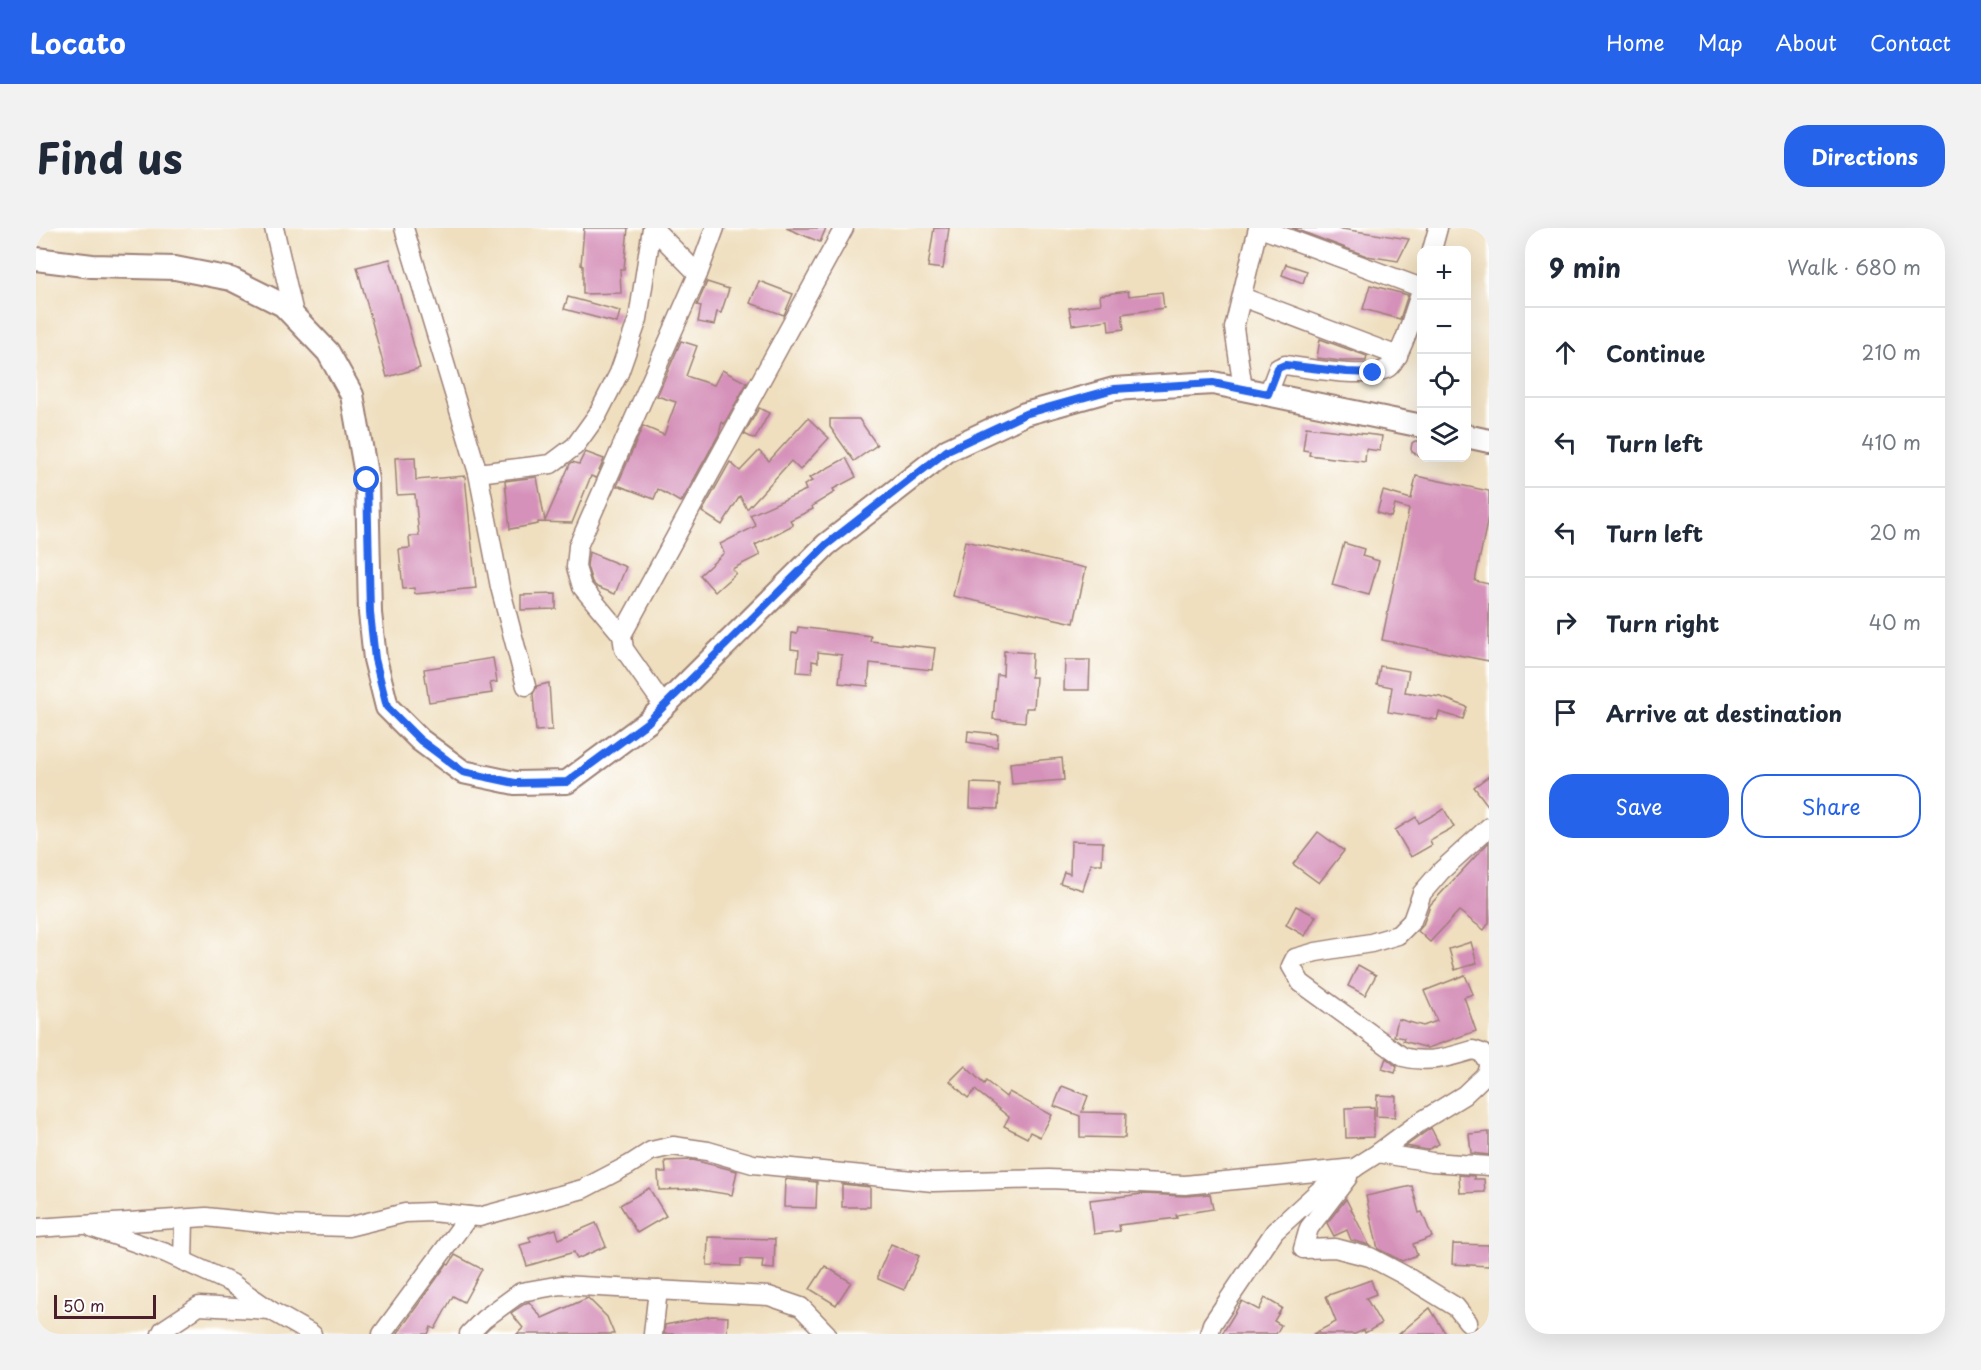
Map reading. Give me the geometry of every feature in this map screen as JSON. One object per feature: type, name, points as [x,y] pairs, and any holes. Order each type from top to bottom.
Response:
[{"type":"main road","points":[[36,259],[92,267],[175,268],[231,279],[283,305],[328,352],[352,395],[367,480],[370,613],[375,659],[387,707],[420,740],[463,772],[515,783],[567,782],[648,722],[826,545],[948,450],[1025,414],[1114,389],[1213,383],[1417,425]]},
{"type":"main road","points":[[1471,437],[1489,441]]},
{"type":"street","points":[[274,228],[295,318]]},
{"type":"street","points":[[404,228],[478,473],[500,587],[526,686]]},
{"type":"street","points":[[478,473],[551,464],[575,446],[598,414],[619,373],[638,319],[653,228]]},
{"type":"street","points":[[653,228],[698,274]]},
{"type":"street","points":[[664,706],[624,649],[622,635],[582,587],[576,567],[578,546],[698,274],[715,228]]},
{"type":"street","points":[[622,635],[844,228]]},
{"type":"street","points":[[1243,389],[1234,328],[1259,228],[1417,287]]},
{"type":"street","points":[[1433,246],[1438,228]]},
{"type":"street","points":[[1242,297],[1398,356]]},
{"type":"street","points":[[1268,394],[1278,368],[1285,365],[1373,373],[1389,369],[1398,356],[1418,300]]},
{"type":"street","points":[[1209,1334],[1212,1324],[1275,1231],[1320,1190],[1464,1095],[1485,1075],[1489,1064],[1482,1053],[1473,1050],[1443,1059],[1414,1060],[1403,1057],[1301,983],[1291,966],[1295,958],[1305,955],[1371,943],[1398,935],[1412,921],[1422,893],[1441,871],[1489,827]]},
{"type":"street","points":[[36,1228],[206,1217],[281,1225],[348,1227],[405,1213],[432,1212],[479,1217],[583,1189],[651,1151],[673,1146],[708,1151],[753,1164],[933,1182],[1049,1179],[1185,1185],[1354,1168]]},
{"type":"street","points":[[1378,1153],[1432,1162],[1489,1166]]},
{"type":"street","points":[[1354,1168],[1309,1228],[1303,1249],[1335,1248],[1370,1257],[1456,1307],[1468,1322]]},
{"type":"street","points":[[382,1334],[469,1216]]},
{"type":"street","points":[[183,1261],[184,1219]]},
{"type":"street","points":[[85,1225],[183,1261],[231,1282],[270,1310],[312,1334]]},
{"type":"street","points":[[469,1334],[484,1319],[521,1292],[561,1285],[769,1296],[801,1307],[827,1334]]},
{"type":"street","points":[[653,1334],[658,1290]]},
{"type":"street","points":[[161,1334],[163,1330],[199,1306],[270,1310]]},
{"type":"building","points":[[584,228],[628,228],[624,269],[620,269],[621,293],[583,294],[583,266],[581,265]]},
{"type":"building","points":[[786,228],[826,228],[820,242]]},
{"type":"building","points":[[934,228],[949,228],[943,269],[928,267]]},
{"type":"building","points":[[1292,228],[1335,228],[1409,239],[1398,261],[1367,256]]},
{"type":"building","points":[[390,259],[420,368],[387,377],[357,267]]},
{"type":"building","points":[[1286,264],[1307,271],[1303,283],[1282,275]]},
{"type":"building","points":[[759,281],[793,294],[784,315],[750,303]]},
{"type":"building","points":[[707,282],[729,289],[721,313],[717,312],[714,325],[698,322],[701,306],[697,305]]},
{"type":"building","points":[[1370,285],[1408,295],[1400,319],[1363,309]]},
{"type":"building","points":[[1128,291],[1129,296],[1162,292],[1164,308],[1122,314],[1124,329],[1109,331],[1108,320],[1072,325],[1069,308],[1101,304],[1100,295]]},
{"type":"building","points":[[568,297],[620,311],[617,323],[564,309]]},
{"type":"building","points":[[1320,339],[1367,356],[1366,361],[1317,358]]},
{"type":"building","points":[[681,341],[697,346],[686,376],[714,385],[722,370],[747,383],[724,424],[722,422],[719,434],[680,502],[658,489],[654,499],[617,486],[643,426],[664,435],[676,402],[657,396]]},
{"type":"building","points":[[759,408],[769,413],[755,439],[744,434]]},
{"type":"building","points":[[808,418],[829,438],[800,470],[791,461],[747,509],[740,496],[722,525],[702,512],[730,462],[740,471],[759,451],[769,461]]},
{"type":"building","points":[[830,419],[859,419],[877,445],[854,461],[830,427]]},
{"type":"building","points":[[1306,427],[1382,436],[1380,451],[1366,449],[1365,462],[1309,455],[1310,451],[1303,450]]},
{"type":"building","points":[[1417,441],[1417,454],[1412,452],[1412,443]]},
{"type":"building","points":[[585,452],[604,459],[596,478],[591,476],[572,523],[538,522],[538,524],[510,529],[505,481],[537,477],[545,521],[570,464],[573,462],[579,464]]},
{"type":"building","points":[[415,457],[416,480],[465,476],[476,588],[415,594],[414,588],[403,589],[399,549],[410,548],[409,536],[419,536],[415,494],[397,495],[395,458]]},
{"type":"building","points":[[846,458],[856,477],[833,489],[835,492],[812,506],[813,509],[790,520],[793,525],[755,545],[760,555],[732,569],[736,573],[715,592],[700,575],[724,553],[720,544],[756,526],[750,515],[806,490],[804,485],[812,481],[809,478]]},
{"type":"building","points":[[1416,476],[1489,491],[1489,512],[1475,581],[1489,584],[1489,661],[1382,640],[1409,509],[1395,505],[1391,517],[1377,513],[1383,491],[1411,499]]},
{"type":"building","points":[[965,541],[1086,568],[1074,623],[953,596]]},
{"type":"building","points":[[1344,543],[1364,549],[1362,556],[1379,561],[1369,595],[1332,585]]},
{"type":"building","points":[[589,552],[626,567],[615,594],[597,587],[592,582],[587,566]]},
{"type":"building","points":[[556,594],[556,609],[521,610],[521,595]]},
{"type":"building","points":[[798,627],[871,636],[870,641],[935,648],[932,670],[870,663],[868,686],[839,683],[842,655],[818,652],[818,662],[812,661],[812,673],[797,672],[799,650],[791,649],[792,633],[797,634]]},
{"type":"building","points":[[1004,651],[1032,653],[1031,677],[1036,677],[1034,708],[1026,708],[1025,722],[993,719],[997,674],[1003,675]]},
{"type":"building","points":[[493,658],[497,682],[490,683],[492,693],[429,702],[424,669]]},
{"type":"building","points":[[1065,660],[1090,660],[1089,690],[1064,690]]},
{"type":"building","points":[[1380,666],[1409,671],[1405,692],[1441,697],[1467,707],[1463,719],[1439,712],[1437,720],[1388,712],[1392,687],[1377,684]]},
{"type":"building","points":[[549,683],[552,730],[536,731],[533,694],[537,686]]},
{"type":"building","points":[[968,731],[998,734],[997,747],[967,742]]},
{"type":"building","points":[[1062,758],[1064,780],[1012,784],[1010,763]]},
{"type":"building","points":[[1489,776],[1489,807],[1474,787]]},
{"type":"building","points":[[971,783],[999,784],[998,809],[970,808]]},
{"type":"building","points":[[1444,809],[1454,827],[1430,840],[1432,845],[1411,857],[1395,830],[1416,817],[1419,823]]},
{"type":"building","points":[[1318,832],[1344,851],[1319,883],[1293,864]]},
{"type":"building","points":[[1071,841],[1103,842],[1102,864],[1091,864],[1083,890],[1060,883],[1064,872],[1070,874]]},
{"type":"building","points":[[1489,842],[1489,923],[1484,930],[1459,911],[1430,942],[1418,931],[1423,925],[1430,905]]},
{"type":"building","points":[[1296,906],[1316,916],[1305,936],[1286,925]]},
{"type":"building","points":[[1471,942],[1477,963],[1455,970],[1449,949]]},
{"type":"building","points":[[1358,965],[1376,975],[1365,995],[1348,986]]},
{"type":"building","points":[[1465,975],[1473,994],[1464,997],[1476,1031],[1428,1048],[1394,1036],[1398,1019],[1423,1026],[1437,1021],[1424,991]]},
{"type":"building","points":[[1386,1058],[1397,1067],[1395,1073],[1382,1069]]},
{"type":"building","points":[[965,1066],[984,1084],[986,1081],[1006,1097],[1009,1092],[1052,1115],[1040,1137],[1030,1132],[1027,1138],[1004,1126],[1009,1117],[975,1090],[968,1098],[950,1081]]},
{"type":"building","points":[[1062,1086],[1088,1096],[1082,1112],[1126,1113],[1125,1138],[1080,1137],[1080,1116],[1054,1106]]},
{"type":"building","points":[[1377,1095],[1396,1096],[1395,1117],[1376,1116]]},
{"type":"building","points":[[1374,1107],[1374,1137],[1346,1138],[1345,1108]]},
{"type":"building","points":[[1431,1128],[1439,1144],[1427,1150],[1406,1146]]},
{"type":"building","points":[[1489,1132],[1489,1155],[1471,1153],[1469,1134]]},
{"type":"building","points":[[693,1160],[737,1171],[732,1195],[695,1189],[659,1190],[658,1172],[666,1172],[665,1161]]},
{"type":"building","points":[[1459,1175],[1484,1179],[1485,1192],[1460,1193]]},
{"type":"building","points":[[785,1179],[817,1182],[816,1208],[784,1207]]},
{"type":"building","points":[[842,1184],[870,1187],[870,1207],[842,1207]]},
{"type":"building","points":[[1412,1186],[1419,1213],[1422,1212],[1432,1237],[1413,1244],[1417,1255],[1402,1261],[1378,1249],[1366,1196]]},
{"type":"building","points":[[649,1188],[666,1216],[637,1233],[620,1205]]},
{"type":"building","points":[[1143,1194],[1185,1196],[1210,1194],[1213,1209],[1176,1215],[1177,1218],[1119,1225],[1120,1231],[1094,1234],[1090,1200]]},
{"type":"building","points":[[1346,1199],[1369,1245],[1351,1240],[1347,1230],[1334,1236],[1327,1223]]},
{"type":"building","points":[[596,1223],[606,1246],[577,1259],[574,1252],[527,1266],[520,1245],[531,1242],[529,1237],[556,1229],[559,1239]]},
{"type":"building","points":[[708,1237],[775,1239],[774,1269],[762,1268],[763,1260],[741,1259],[741,1266],[707,1265]]},
{"type":"building","points":[[891,1244],[919,1256],[904,1290],[878,1279]]},
{"type":"building","points":[[1453,1244],[1489,1245],[1489,1266],[1452,1264]]},
{"type":"building","points":[[455,1255],[482,1269],[464,1302],[453,1296],[435,1329],[431,1327],[428,1334],[397,1334],[447,1264],[449,1265]]},
{"type":"building","points":[[825,1266],[851,1282],[836,1305],[810,1289]]},
{"type":"building","points":[[1371,1280],[1376,1294],[1366,1298],[1381,1324],[1365,1333],[1364,1330],[1355,1334],[1313,1334],[1336,1322],[1326,1296]]},
{"type":"building","points":[[588,1298],[607,1317],[614,1334],[517,1334],[523,1328],[511,1313],[526,1303],[529,1302],[542,1318]]},
{"type":"building","points":[[1265,1298],[1282,1308],[1274,1321],[1281,1325],[1276,1334],[1222,1334],[1242,1301],[1259,1310]]},
{"type":"building","points":[[1430,1308],[1446,1334],[1399,1334]]},
{"type":"building","points":[[712,1316],[728,1317],[727,1334],[664,1334],[665,1325]]},
{"type":"route","points":[[367,480],[370,613],[375,659],[387,707],[420,740],[463,772],[515,783],[567,782],[648,722],[826,545],[948,450],[1025,414],[1114,389],[1213,383],[1268,394],[1278,368],[1285,365],[1373,373]]}]
